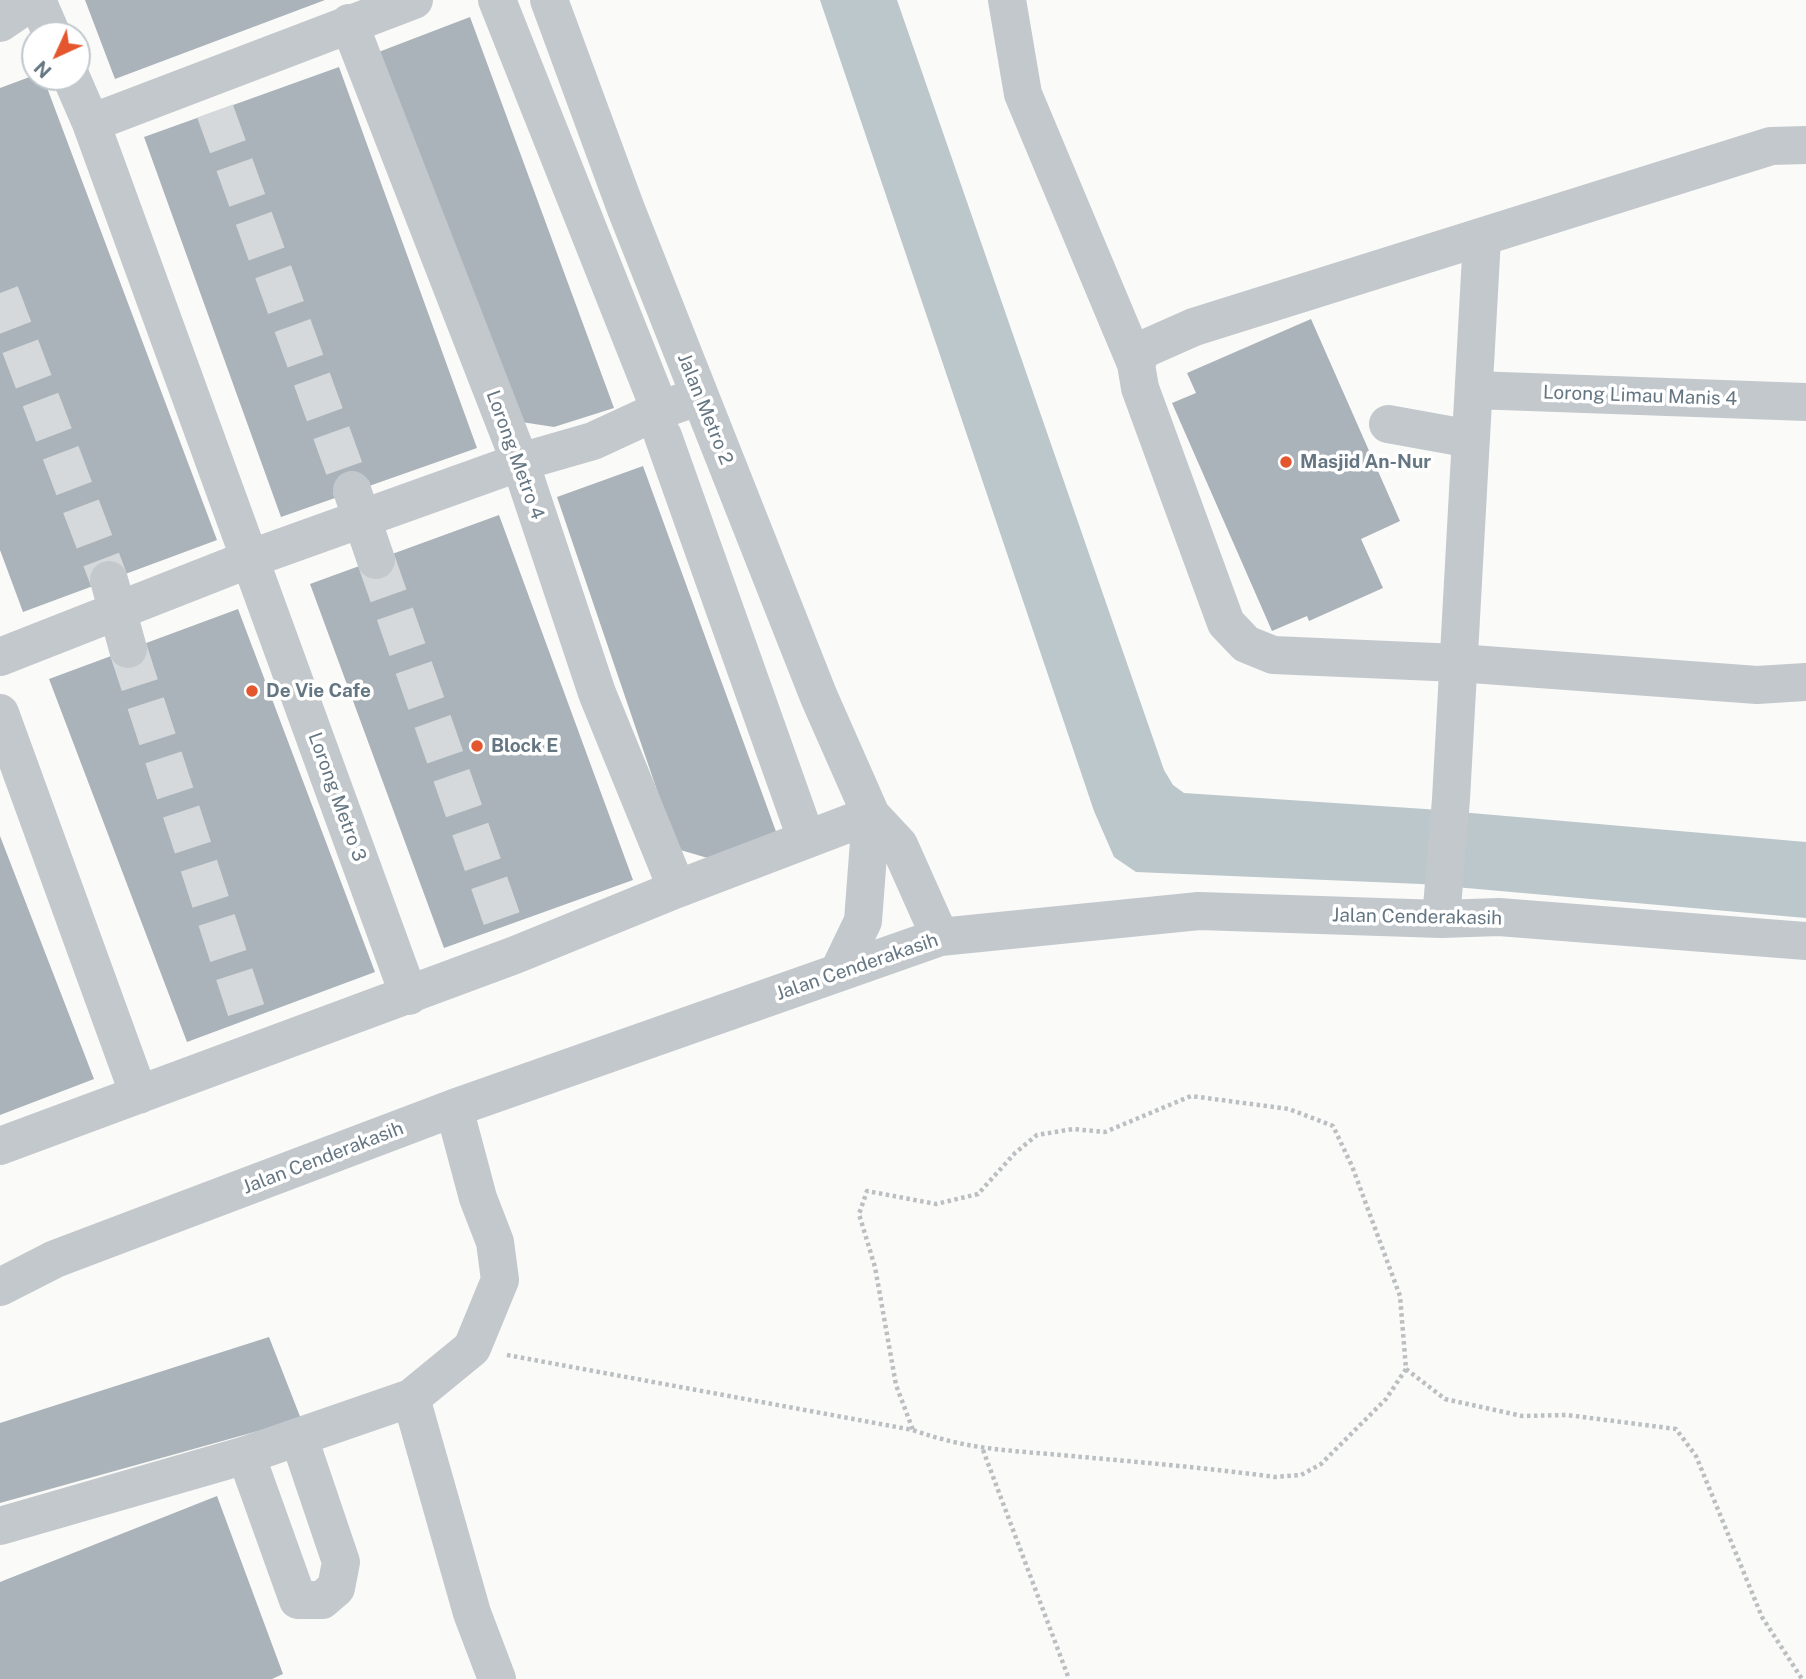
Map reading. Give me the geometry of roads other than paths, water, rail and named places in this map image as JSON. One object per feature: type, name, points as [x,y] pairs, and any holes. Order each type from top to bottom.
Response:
[{"type":"street","points":[[0,23],[36,0],[46,21]]},
{"type":"street","points":[[92,123],[209,95],[349,23],[414,0]]},
{"type":"street","points":[[497,0],[661,423],[806,838]]},
{"type":"street","name":"Jalan Metro 2","points":[[549,0],[626,209],[814,684],[871,815],[899,845],[940,937]]},
{"type":"street","points":[[1007,0],[1023,94],[1136,364],[1140,388],[1226,623],[1246,644],[1273,655],[1458,663],[1757,685],[1806,682]]},
{"type":"street","name":"Lorong Metro 4","points":[[349,23],[520,462],[597,694],[677,889]]},
{"type":"street","name":"Lorong Metro 3","points":[[77,91],[92,123],[252,558],[409,996]]},
{"type":"street","points":[[1136,364],[1142,350],[1194,327],[1788,146],[1806,123]]},
{"type":"street","points":[[1442,908],[1451,800],[1482,238]]},
{"type":"street","name":"Lorong Limau Manis 4","points":[[1474,390],[1806,402]]},
{"type":"street","points":[[0,657],[113,596],[252,558],[357,504],[705,410]]},
{"type":"street","points":[[1388,424],[1471,439]]},
{"type":"street","points":[[357,504],[376,560]]},
{"type":"street","points":[[113,596],[128,649]]},
{"type":"street","points":[[0,713],[139,1095]]},
{"type":"street","points":[[0,1146],[139,1095],[255,1035],[409,996],[510,941],[677,889],[871,815]]},
{"type":"street","name":"Jalan Metro 2","points":[[838,973],[863,921],[871,815]]},
{"type":"street","name":"Jalan Cenderakasih","points":[[0,1287],[55,1259],[454,1108],[940,937],[1199,911],[1442,908],[1499,917],[1806,941]]},
{"type":"street","points":[[0,1526],[246,1455],[411,1398],[472,1348],[500,1280],[495,1242],[478,1198],[454,1108]]},
{"type":"street","points":[[0,1275],[55,1259]]},
{"type":"street","points":[[411,1398],[472,1614],[496,1679]]},
{"type":"street","points":[[246,1455],[298,1600],[322,1600],[336,1588],[341,1562],[299,1438]]},
{"type":"tunnel","points":[[215,111],[352,490]]},
{"type":"tunnel","points":[[0,293],[109,580]]},
{"type":"tunnel","points":[[376,560],[505,928]]},
{"type":"tunnel","points":[[128,649],[249,1019]]},
{"type":"place","name":"Masjid An-Nur","points":[[1286,462]]},
{"type":"place","name":"De Vie Cafe","points":[[252,691]]},
{"type":"place","name":"Block E","points":[[477,746]]}]
